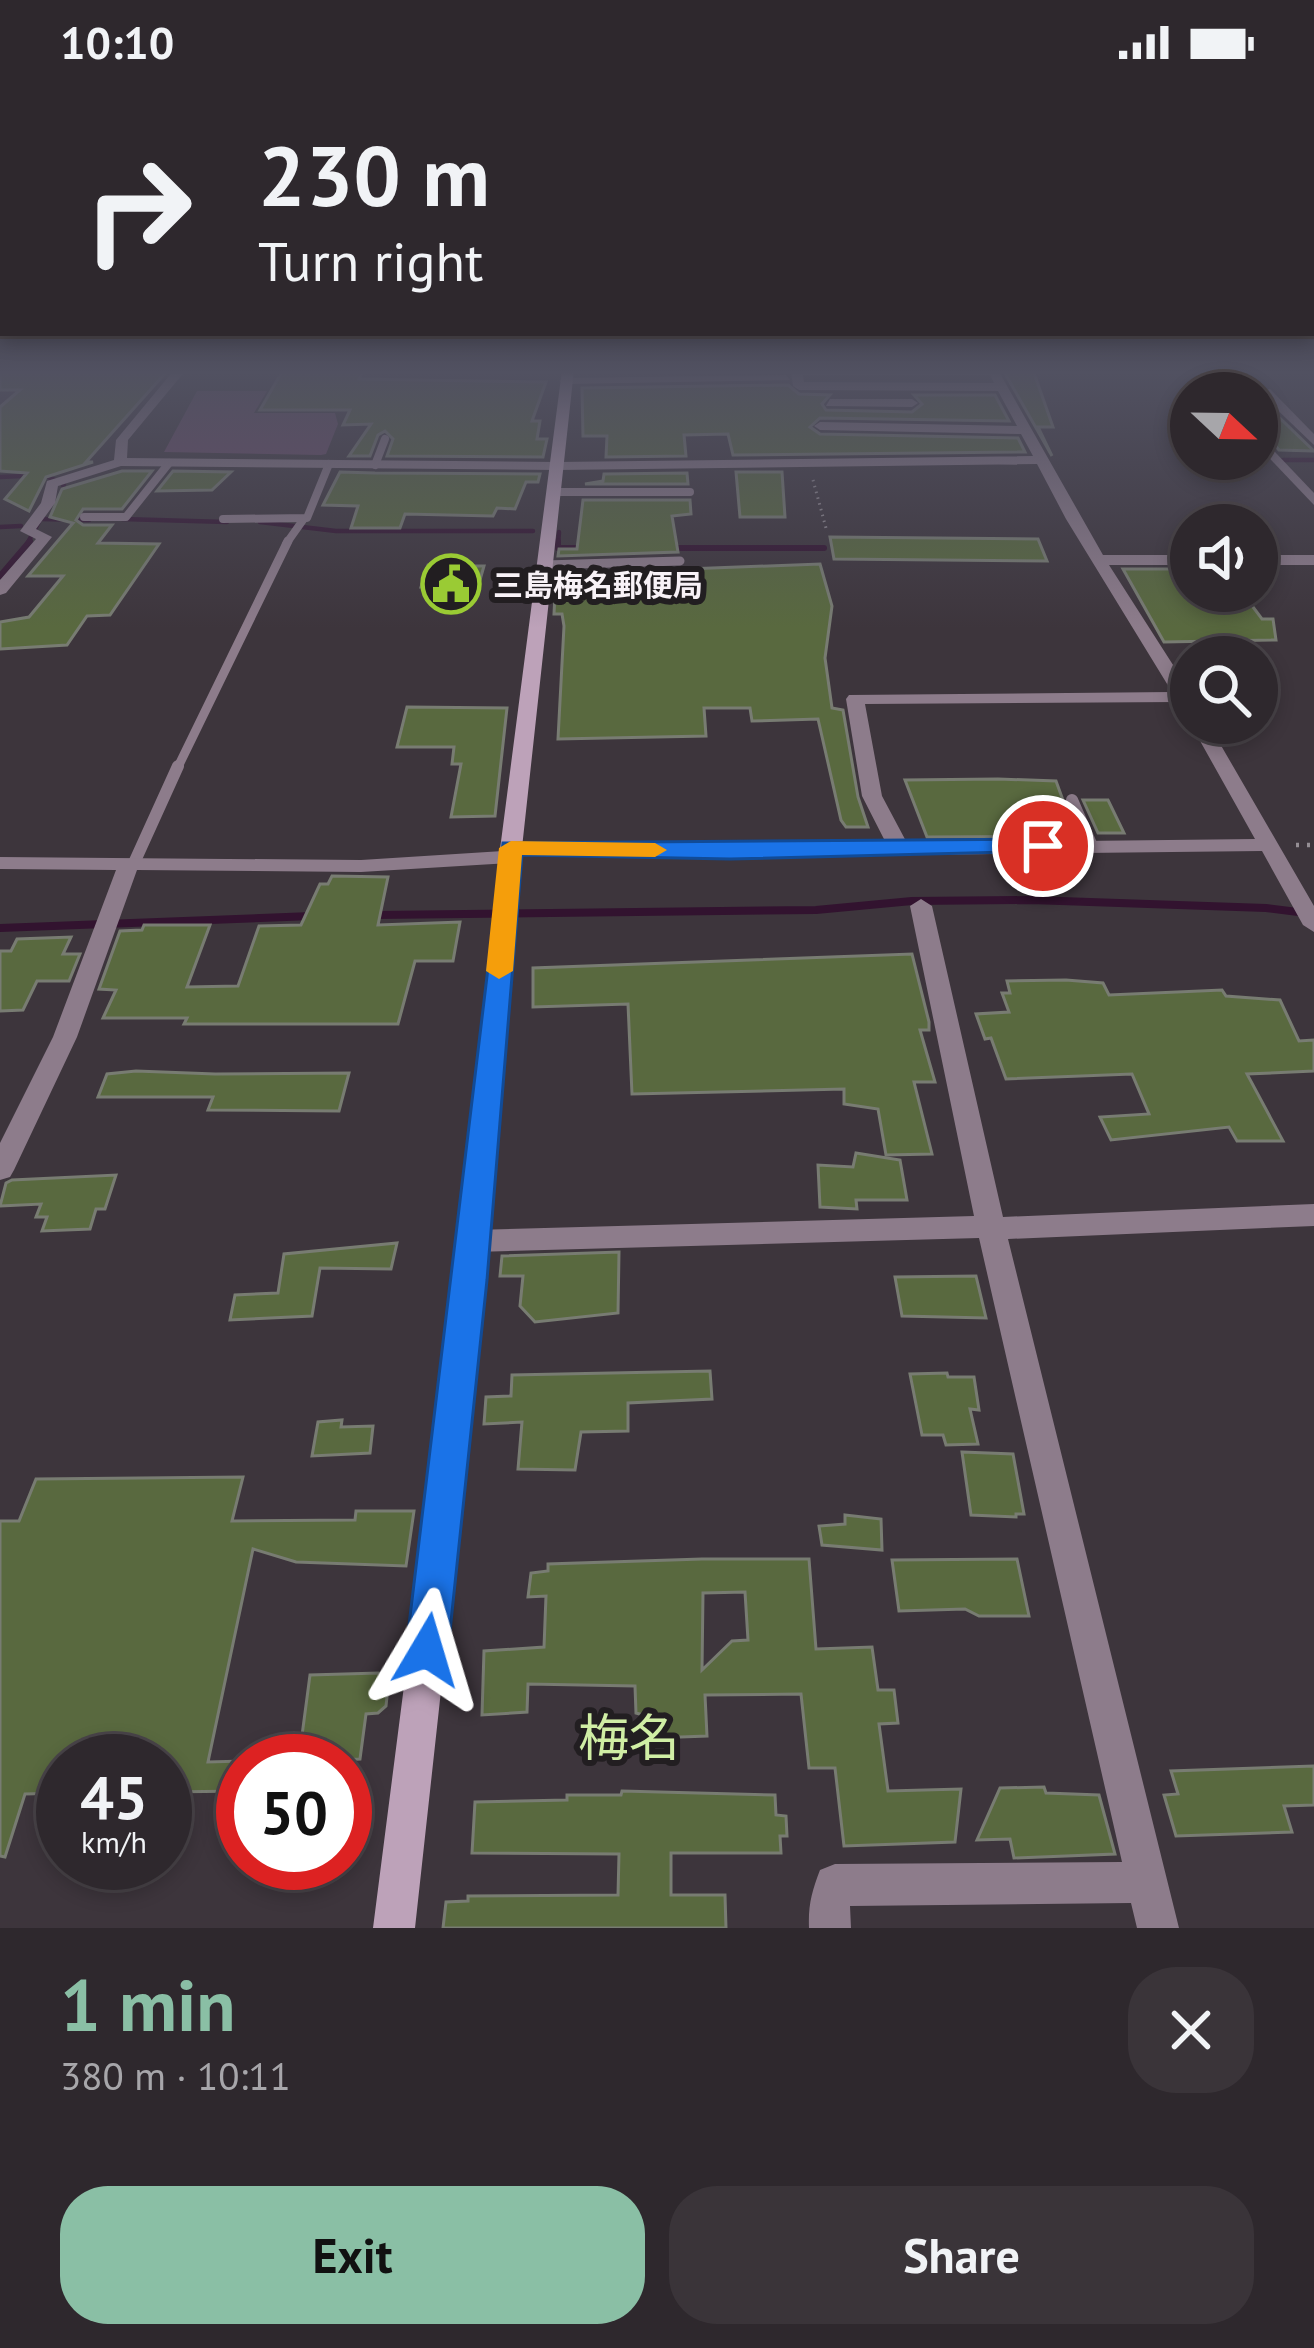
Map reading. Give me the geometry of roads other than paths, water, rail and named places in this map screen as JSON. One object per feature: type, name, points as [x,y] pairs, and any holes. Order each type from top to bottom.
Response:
[{"type":"main road","points":[[394,1928],[558,456]]},
{"type":"street","points":[[120,462],[121,456]]},
{"type":"street","points":[[0,590],[46,537],[27,531],[63,480],[120,462],[375,465],[555,479],[860,456]]},
{"type":"street","points":[[978,456],[1039,460]]},
{"type":"street","points":[[1037,456],[1170,673]]},
{"type":"street","points":[[1278,461],[1314,502]]},
{"type":"street","points":[[1102,560],[1170,560]]},
{"type":"street","points":[[1278,560],[1314,560]]},
{"type":"street","points":[[900,849],[872,796],[855,699],[1170,703]]},
{"type":"street","points":[[1211,744],[1314,925]]},
{"type":"street","points":[[0,863],[361,866],[511,852],[1267,844]]},
{"type":"street","points":[[0,1170],[65,1036],[132,863]]},
{"type":"street","points":[[920,906],[991,1228],[1158,1928]]},
{"type":"street","points":[[474,1241],[991,1228],[1314,1214]]},
{"type":"street","points":[[830,1928],[830,1888],[836,1885],[1147,1882]]},
{"type":"lane","points":[[375,465],[379,456]]},
{"type":"lane","points":[[84,517],[126,517],[170,463]]},
{"type":"lane","points":[[132,863],[201,712],[298,524],[314,508],[329,464]]},
{"type":"lane","points":[[555,479],[690,492]]},
{"type":"lane","points":[[224,519],[298,524]]},
{"type":"lane","points":[[545,565],[680,561]]},
{"type":"lane","points":[[1072,800],[1090,844]]},
{"type":"waterway","points":[[1283,460],[1314,460]]},
{"type":"waterway","points":[[0,477],[44,475],[64,484],[61,495]]},
{"type":"waterway","points":[[40,519],[89,520]]},
{"type":"waterway","points":[[122,519],[227,522]]},
{"type":"waterway","points":[[27,544],[40,520]]},
{"type":"waterway","points":[[260,522],[336,531],[533,531]]},
{"type":"waterway","points":[[0,527],[21,526]]},
{"type":"waterway","points":[[558,544],[559,532]]},
{"type":"waterway","points":[[0,576],[30,541]]},
{"type":"waterway","points":[[558,544],[558,548],[583,548]]},
{"type":"waterway","points":[[670,548],[824,548]]},
{"type":"waterway","points":[[375,915],[816,910],[912,901],[1031,900],[1266,908],[1314,914]]},
{"type":"waterway","points":[[0,928],[312,916]]},
{"type":"place","name":"三島梅名郵便局","points":[[451,584]]},
{"type":"district","name":"梅名","points":[[629,1737]]}]
